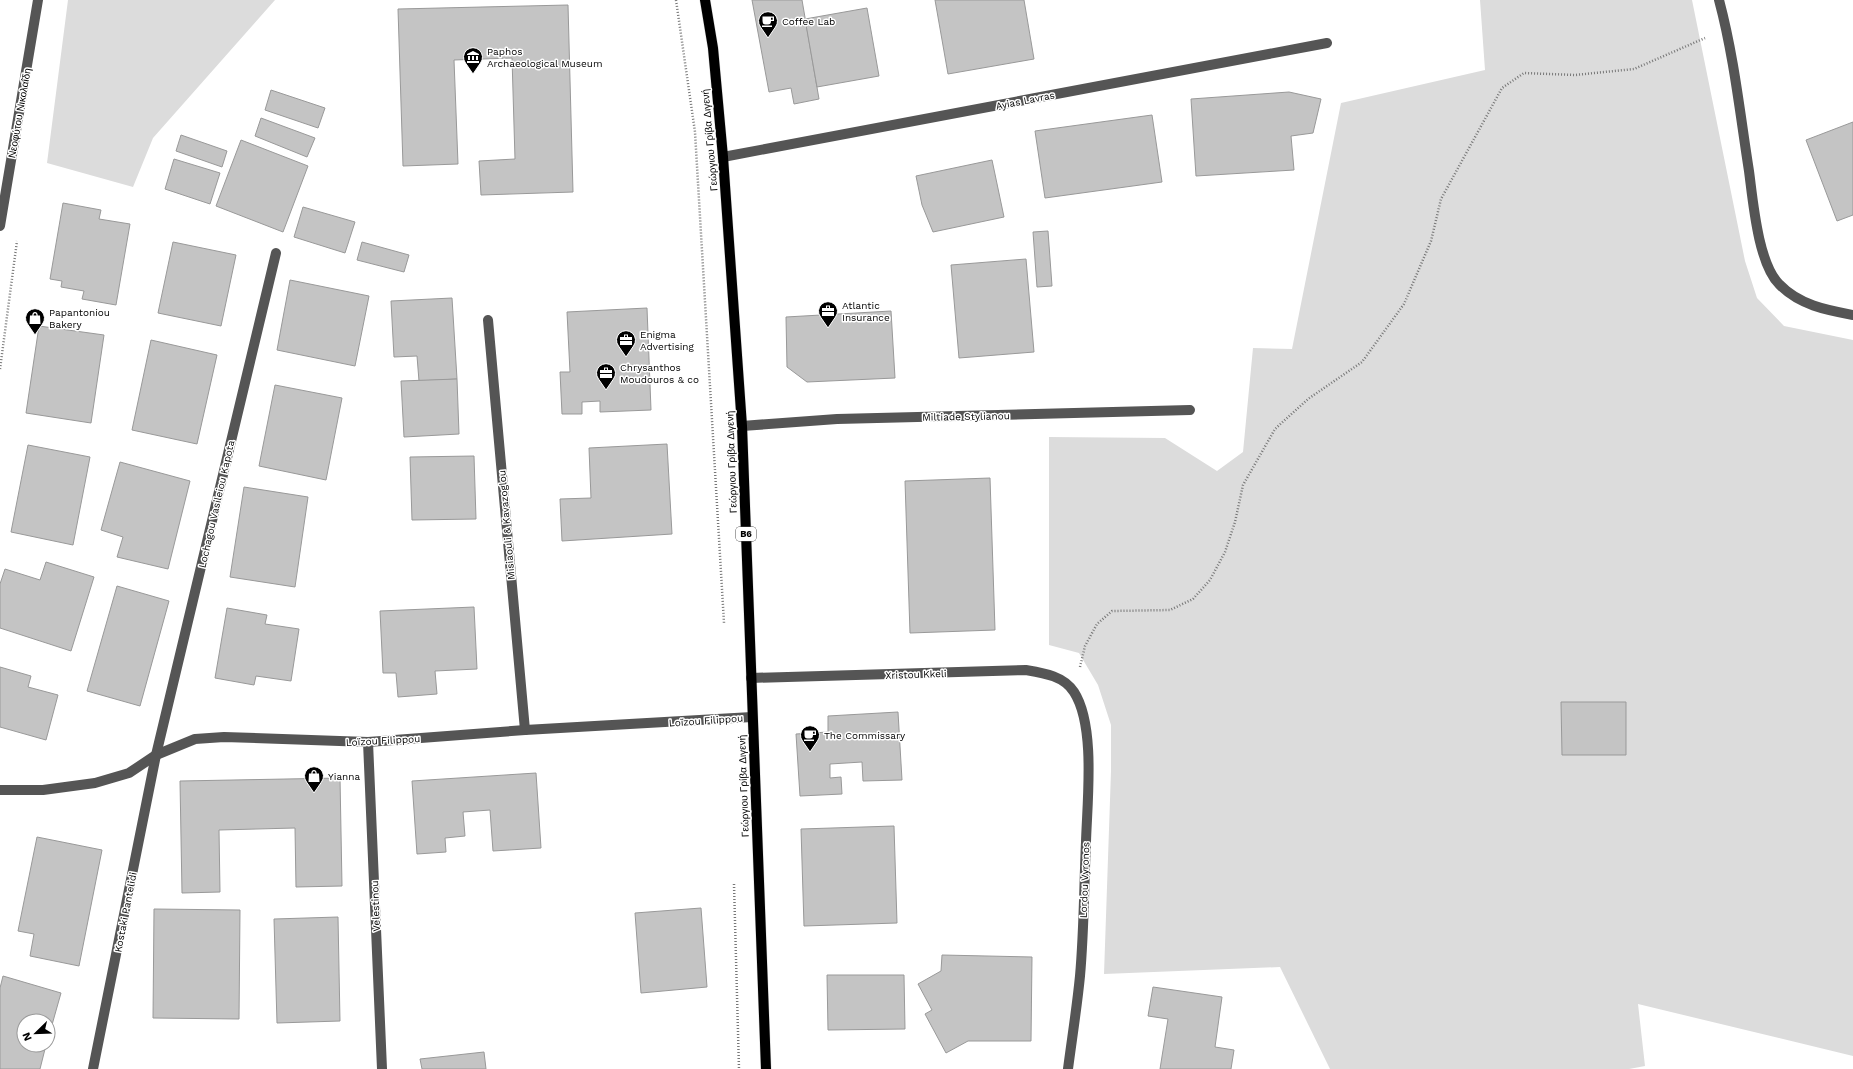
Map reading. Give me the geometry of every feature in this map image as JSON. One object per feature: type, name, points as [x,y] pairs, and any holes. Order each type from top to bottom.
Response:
[{"type":"main road","name":"Γεώργιου Γρίβα Διγενή","points":[[704,0],[713,48],[723,158],[742,426],[766,1069]]},
{"type":"street","name":"Νεοφύτου Νικολαΐδη","points":[[0,226],[38,0]]},
{"type":"street","points":[[1719,0],[1726,29],[1758,230],[1767,265],[1778,283],[1792,296],[1816,308],[1853,315]]},
{"type":"street","name":"Ayias Lavras","points":[[723,158],[1327,43]]},
{"type":"street","name":"Lochagou Vasileiou Kapota","points":[[156,755],[276,253]]},
{"type":"street","name":"Misiaouli & Kavazoglou","points":[[488,320],[525,730]]},
{"type":"street","name":"Miltiade Stylianou","points":[[742,426],[837,419],[1190,410]]},
{"type":"street","name":"Xristou Kkeli","points":[[751,678],[1026,670],[1046,673],[1063,681],[1074,692]]},
{"type":"street","name":"Lordou Vyronos","points":[[1068,1069],[1080,974],[1088,773],[1083,712],[1074,692]]},
{"type":"street","name":"Loïzou Filippou","points":[[0,790],[43,790],[95,783],[129,773],[156,755],[195,739],[217,738],[368,742],[525,730],[752,717]]},
{"type":"street","name":"Velestinou","points":[[368,742],[382,1069]]},
{"type":"street","name":"Kostaki Pantelidi","points":[[93,1069],[156,755]]},
{"type":"path","points":[[676,0],[695,132],[725,631]]},
{"type":"path","points":[[1074,692],[1085,646],[1096,624],[1112,612],[1170,610],[1193,599],[1210,580],[1225,552],[1235,522],[1243,485],[1274,429],[1308,399],[1362,362],[1404,304],[1431,241],[1441,199],[1502,88],[1524,73],[1575,75],[1634,69],[1726,29]]},
{"type":"path","points":[[734,878],[738,1069]]},
{"type":"shaded area","points":[[68,0],[275,0],[153,138],[133,187],[47,163]]},
{"type":"shaded area","points":[[1480,0],[1692,0],[1745,261],[1757,298],[1784,326],[1853,340],[1853,1056],[1638,1004],[1645,1066],[1629,1069],[1330,1069],[1280,967],[1104,974],[1111,771],[1111,725],[1098,685],[1079,653],[1049,645],[1049,437],[1165,438],[1217,471],[1243,452],[1253,348],[1292,349],[1341,103],[1485,70]]},
{"type":"building","points":[[752,0],[802,0],[819,99],[794,104],[791,88],[769,92]]},
{"type":"building","points":[[935,0],[1024,0],[1034,59],[948,74]]},
{"type":"building","points":[[568,5],[573,192],[481,195],[479,161],[515,159],[512,58],[454,60],[458,164],[403,166],[398,9]]},
{"type":"building","points":[[867,8],[879,76],[817,87],[805,19]]},
{"type":"building","points":[[271,90],[325,108],[318,128],[265,110]]},
{"type":"building","points":[[1289,92],[1321,99],[1313,133],[1291,136],[1294,170],[1196,176],[1191,99]]},
{"type":"building","points":[[1152,115],[1162,182],[1045,198],[1035,131]]},
{"type":"building","points":[[261,118],[315,138],[307,157],[255,136]]},
{"type":"building","points":[[1853,122],[1853,215],[1837,221],[1806,140]]},
{"type":"building","points":[[181,135],[227,151],[222,167],[176,151]]},
{"type":"building","points":[[241,140],[308,166],[283,232],[216,206]]},
{"type":"building","points":[[174,159],[220,173],[210,204],[165,189]]},
{"type":"building","points":[[992,160],[1004,217],[933,232],[922,205],[916,176]]},
{"type":"building","points":[[63,203],[101,210],[99,219],[130,224],[116,305],[82,299],[84,291],[61,287],[62,281],[50,279]]},
{"type":"building","points":[[303,207],[355,222],[345,253],[294,237]]},
{"type":"building","points":[[1048,231],[1052,286],[1037,287],[1033,232]]},
{"type":"building","points":[[173,242],[236,255],[221,326],[158,313]]},
{"type":"building","points":[[362,242],[409,255],[404,272],[357,260]]},
{"type":"building","points":[[1026,259],[1034,352],[959,358],[951,265]]},
{"type":"building","points":[[290,280],[369,296],[355,366],[277,350]]},
{"type":"building","points":[[452,298],[457,379],[419,381],[417,356],[394,357],[391,301]]},
{"type":"building","points":[[647,308],[651,410],[600,412],[600,401],[582,402],[582,414],[562,414],[560,372],[570,372],[567,312]]},
{"type":"building","points":[[891,311],[895,378],[807,382],[787,367],[786,317]]},
{"type":"building","points":[[39,326],[104,335],[91,423],[26,413]]},
{"type":"building","points":[[151,340],[217,355],[197,444],[132,430]]},
{"type":"building","points":[[457,379],[459,434],[404,437],[401,381]]},
{"type":"building","points":[[275,385],[342,398],[326,480],[259,466]]},
{"type":"building","points":[[667,444],[672,534],[562,541],[560,499],[591,498],[589,448]]},
{"type":"building","points":[[28,445],[90,457],[73,545],[11,532]]},
{"type":"building","points":[[474,456],[476,519],[412,520],[410,457]]},
{"type":"building","points":[[120,462],[190,481],[168,569],[117,557],[123,537],[101,530]]},
{"type":"building","points":[[990,478],[995,630],[910,633],[905,481]]},
{"type":"building","points":[[244,487],[308,497],[295,587],[230,577]]},
{"type":"building","points":[[46,562],[94,577],[71,651],[0,628],[0,584],[5,569],[40,580]]},
{"type":"building","points":[[117,586],[169,601],[140,706],[87,691]]},
{"type":"building","points":[[474,607],[477,669],[435,671],[437,694],[398,697],[396,673],[383,673],[380,611]]},
{"type":"building","points":[[227,608],[267,615],[265,624],[299,629],[291,681],[256,676],[254,685],[215,678]]},
{"type":"building","points":[[0,667],[31,676],[28,687],[58,695],[46,740],[0,727]]},
{"type":"building","points":[[1561,702],[1626,702],[1626,755],[1562,755]]},
{"type":"building","points":[[898,712],[902,780],[863,781],[862,762],[830,764],[830,778],[841,777],[842,794],[800,796],[796,734],[828,732],[828,716]]},
{"type":"building","points":[[536,773],[541,848],[493,851],[490,810],[463,812],[465,836],[445,838],[446,852],[417,854],[412,781]]},
{"type":"building","points":[[340,778],[342,886],[296,887],[295,828],[219,830],[220,892],[182,893],[180,781]]},
{"type":"building","points":[[894,826],[897,923],[804,926],[801,829]]},
{"type":"building","points":[[37,837],[102,850],[79,966],[30,956],[34,934],[18,931]]},
{"type":"building","points":[[701,908],[707,987],[641,993],[635,913]]},
{"type":"building","points":[[154,909],[240,910],[239,1019],[153,1018]]},
{"type":"building","points":[[338,917],[340,1021],[277,1023],[274,919]]},
{"type":"building","points":[[942,955],[1032,957],[1031,1041],[968,1041],[946,1053],[925,1014],[932,1010],[918,984],[941,971]]},
{"type":"building","points":[[827,975],[904,975],[905,1029],[828,1030]]},
{"type":"building","points":[[3,976],[61,993],[55,1013],[16,1013],[16,1053],[44,1053],[40,1069],[0,1069],[0,988]]},
{"type":"building","points":[[1153,987],[1222,997],[1215,1047],[1234,1050],[1231,1069],[1160,1069],[1168,1019],[1148,1016]]},
{"type":"building","points":[[484,1052],[486,1069],[422,1069],[420,1059]]},
{"type":"place","name":"Coffee Lab","points":[[768,38]]},
{"type":"place","name":"Paphos Archaeological Museum","points":[[473,74]]},
{"type":"place","name":"Atlantic Insurance","points":[[828,328]]},
{"type":"place","name":"Papantoniou Bakery","points":[[35,335]]},
{"type":"place","name":"Enigma Advertising","points":[[626,357]]},
{"type":"place","name":"Chrysanthos Moudouros & co","points":[[606,390]]},
{"type":"place","name":"The Commissary","points":[[810,752]]},
{"type":"place","name":"Yianna","points":[[314,793]]}]
